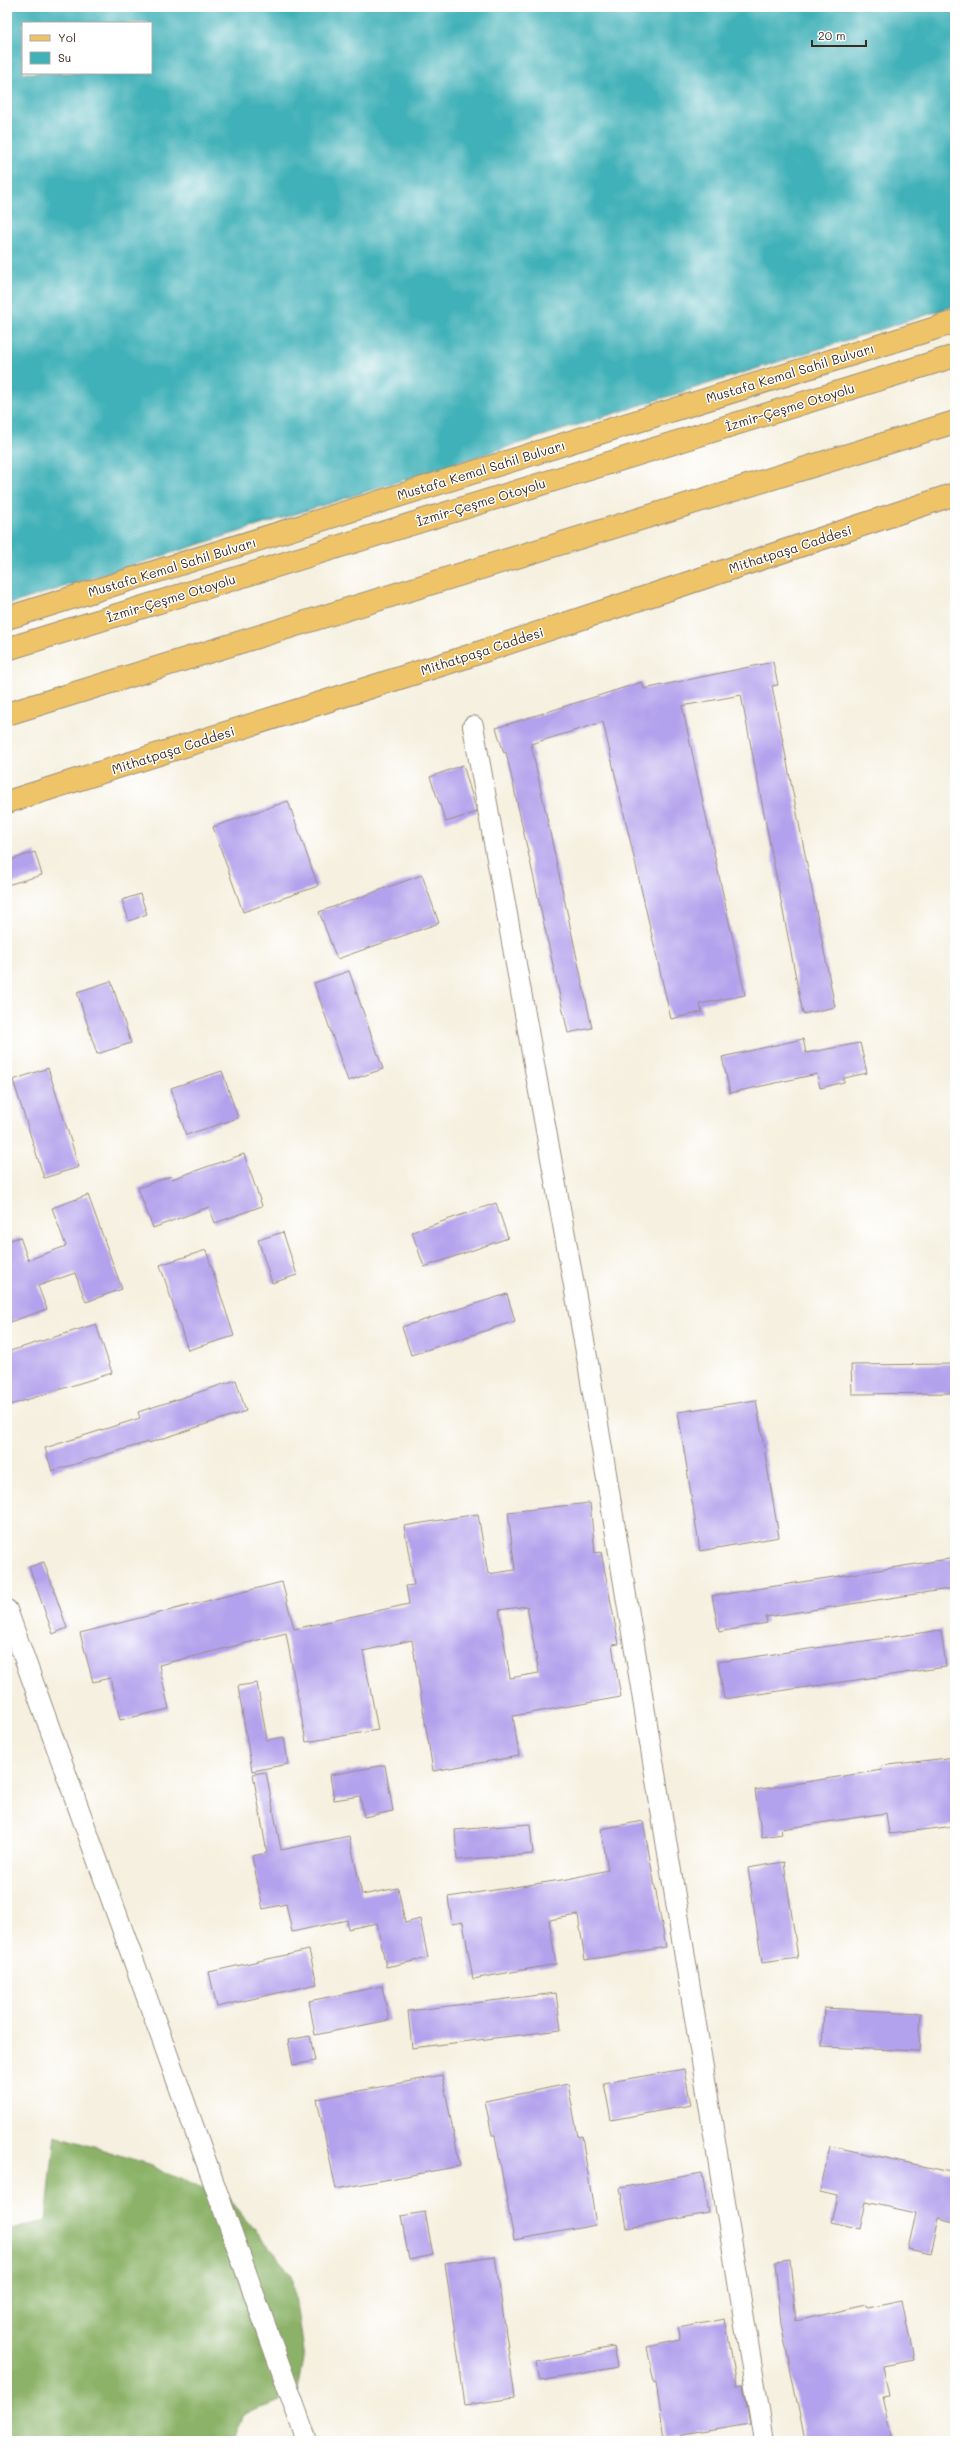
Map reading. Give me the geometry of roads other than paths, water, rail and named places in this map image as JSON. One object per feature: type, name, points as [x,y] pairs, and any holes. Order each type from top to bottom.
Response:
[{"type":"main road","name":"Mustafa Kemal Sahil Bulvarı","points":[[7,618],[955,322]]},
{"type":"main road","name":"İzmir-Çeşme Otoyolu","points":[[7,649],[955,356]]},
{"type":"main road","points":[[7,714],[955,422]]},
{"type":"main road","name":"Mithatpaşa Caddesi","points":[[7,802],[463,658],[955,494]]},
{"type":"lane","points":[[473,726],[588,1363],[764,2441]]},
{"type":"lane","points":[[7,1610],[307,2441]]},
{"type":"water","points":[[7,7],[955,7],[955,306],[7,605]]}]
